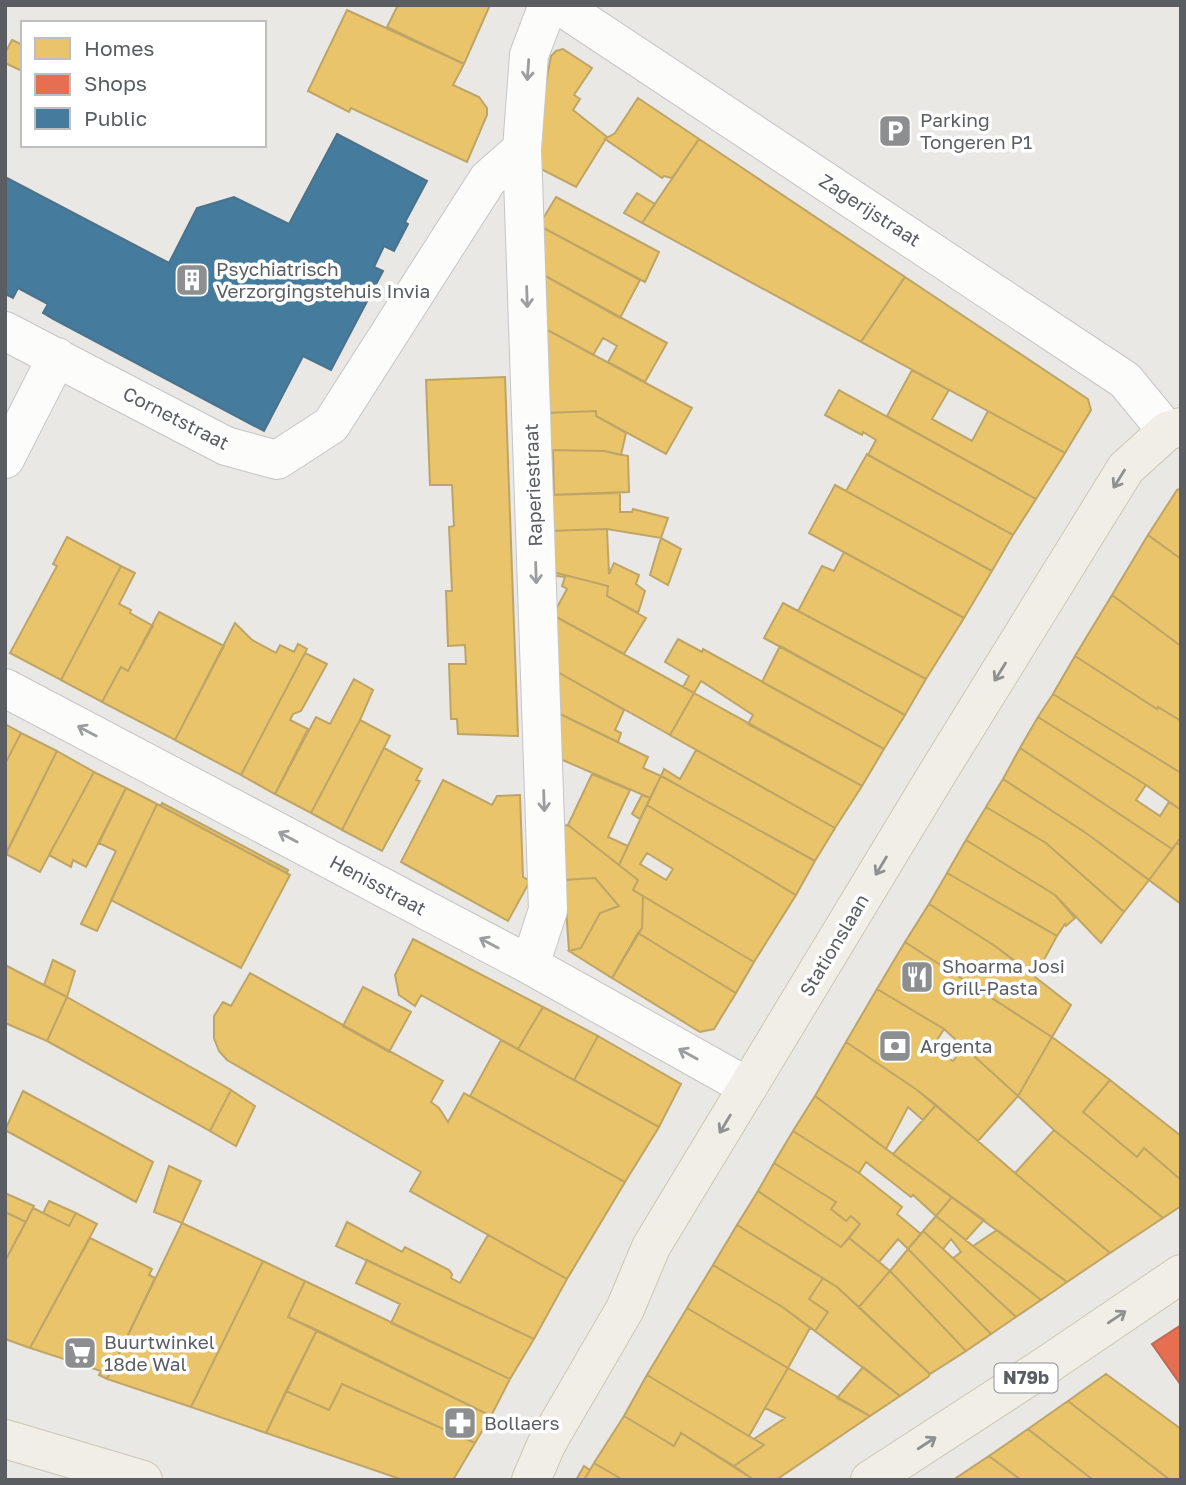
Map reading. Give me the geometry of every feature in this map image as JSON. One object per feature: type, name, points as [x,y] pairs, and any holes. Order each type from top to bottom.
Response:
[{"type":"main road","name":"Stationslaan","points":[[531,1480],[547,1443],[625,1309],[651,1247],[747,1087],[1126,468],[1174,429]]},
{"type":"main road","name":"N79b","points":[[870,1480],[1181,1274]]},
{"type":"main road","points":[[5,1439],[143,1480]]},
{"type":"main road","points":[[511,1480],[547,1443]]},
{"type":"street","name":"Raperiestraat","points":[[530,965],[548,910],[522,149],[529,55],[548,5]]},
{"type":"street","name":"Zagerijstraat","points":[[559,5],[1125,380],[1174,429]]},
{"type":"street","name":"Cornetstraat","points":[[5,331],[226,446],[278,460],[331,425],[488,179],[522,149]]},
{"type":"street","points":[[5,459],[57,357]]},
{"type":"street","name":"Henisstraat","points":[[5,688],[530,965],[747,1087]]},
{"type":"building: Homes","points":[[398,5],[490,5],[464,64],[387,27]]},
{"type":"building: Homes","points":[[347,10],[464,64],[453,85],[479,97],[487,108],[487,115],[467,162],[351,108],[349,112],[308,91]]},
{"type":"building: Homes","points":[[12,40],[21,44],[21,71],[5,63],[5,53]]},
{"type":"building: Homes","points":[[563,49],[592,68],[574,95],[580,99],[573,110],[607,137],[576,187],[535,166],[535,139],[551,56]]},
{"type":"building: Homes","points":[[638,98],[699,139],[672,178],[662,178],[605,139],[615,133]]},
{"type":"building: Homes","points":[[699,139],[905,277],[861,342],[642,223]]},
{"type":"building: Homes","points":[[637,193],[655,204],[642,223],[624,213]]},
{"type":"building: Homes","points":[[556,197],[659,252],[645,282],[538,225],[538,217],[544,217]]},
{"type":"building: Homes","points":[[538,225],[640,280],[620,318],[540,273]]},
{"type":"building: Homes","points":[[540,273],[667,343],[645,382],[608,362],[617,346],[603,338],[593,355],[542,327]]},
{"type":"building: Homes","points":[[905,277],[1088,399],[1091,410],[1065,453],[861,342]]},
{"type":"building: Homes","points":[[542,327],[692,408],[666,454],[596,416],[596,411],[545,413]]},
{"type":"building: Homes","points":[[912,370],[949,390],[932,419],[972,441],[988,411],[1065,453],[1036,499],[887,416]]},
{"type":"building: Homes","points":[[505,377],[518,736],[458,734],[457,719],[451,719],[449,664],[466,664],[465,645],[448,646],[446,591],[452,591],[449,527],[454,526],[452,485],[430,485],[426,380]]},
{"type":"building: Homes","points":[[839,390],[1036,499],[1013,535],[868,455],[876,440],[825,415]]},
{"type":"building: Homes","points":[[596,411],[596,416],[626,433],[621,455],[604,451],[545,450],[545,413]]},
{"type":"building: Homes","points":[[545,450],[604,451],[628,456],[629,492],[547,495],[554,493],[553,451]]},
{"type":"building: Homes","points":[[867,454],[1013,535],[992,571],[846,491]]},
{"type":"building: Homes","points":[[835,485],[992,571],[964,618],[809,533]]},
{"type":"building: Homes","points":[[1181,488],[1181,559],[1148,535],[1177,490]]},
{"type":"building: Homes","points":[[620,493],[620,512],[632,512],[633,509],[668,518],[661,538],[607,529],[548,531],[547,495]]},
{"type":"building: Homes","points":[[607,529],[609,574],[614,563],[639,575],[636,584],[645,591],[638,613],[607,596],[608,586],[549,571],[548,531]]},
{"type":"building: Homes","points":[[1148,535],[1181,559],[1181,646],[1112,595]]},
{"type":"building: Homes","points":[[67,537],[121,566],[61,680],[10,653],[57,566],[53,564]]},
{"type":"building: Homes","points":[[661,538],[681,549],[668,585],[650,575]]},
{"type":"building: Homes","points":[[844,552],[964,618],[926,679],[798,611],[822,566],[834,571]]},
{"type":"building: Homes","points":[[121,566],[135,573],[119,604],[153,626],[128,671],[121,667],[102,702],[61,680]]},
{"type":"building: Homes","points":[[549,571],[608,586],[607,596],[646,618],[624,654],[551,614],[567,589],[562,586],[565,577],[550,575]]},
{"type":"building: Homes","points":[[1112,595],[1181,646],[1181,721],[1158,707],[1157,709],[1075,656]]},
{"type":"building: Homes","points":[[783,603],[926,679],[905,715],[764,638]]},
{"type":"building: Homes","points":[[159,612],[224,646],[175,740],[102,702],[121,667],[128,671]]},
{"type":"building: Homes","points":[[551,614],[694,693],[670,735],[554,670]]},
{"type":"building: Homes","points":[[235,623],[252,640],[276,653],[280,645],[294,652],[298,644],[307,649],[241,775],[175,740]]},
{"type":"building: Homes","points":[[678,639],[702,652],[703,649],[884,749],[862,786],[748,724],[753,715],[701,681],[694,693],[683,687],[689,676],[665,662]]},
{"type":"building: Homes","points":[[780,646],[905,715],[884,749],[762,682]]},
{"type":"building: Homes","points":[[305,653],[327,664],[301,711],[293,714],[290,720],[308,729],[275,794],[241,775]]},
{"type":"building: Homes","points":[[1075,656],[1157,709],[1158,707],[1181,721],[1181,773],[1053,694]]},
{"type":"building: Homes","points":[[554,670],[624,710],[615,730],[621,733],[618,742],[556,712]]},
{"type":"building: Homes","points":[[354,679],[373,690],[311,813],[275,794],[316,717],[330,724]]},
{"type":"building: Homes","points":[[694,693],[862,786],[835,828],[670,735]]},
{"type":"building: Homes","points":[[1053,694],[1181,773],[1181,810],[1038,717]]},
{"type":"building: Homes","points":[[556,712],[648,757],[643,768],[661,776],[650,798],[558,758]]},
{"type":"building: Homes","points":[[1038,717],[1146,785],[1136,800],[1160,816],[1169,802],[1181,810],[1181,837],[1172,849],[1020,748]]},
{"type":"building: Homes","points":[[360,720],[390,736],[342,830],[311,813]]},
{"type":"building: Homes","points":[[5,724],[21,733],[5,764]]},
{"type":"building: Homes","points":[[21,733],[57,751],[5,855],[5,764]]},
{"type":"building: Homes","points":[[384,748],[422,769],[416,780],[420,781],[382,851],[342,830]]},
{"type":"building: Homes","points":[[1020,748],[1172,849],[1149,880],[1086,833],[1003,779]]},
{"type":"building: Homes","points":[[696,750],[835,828],[815,861],[661,776],[664,769],[680,779]]},
{"type":"building: Homes","points":[[57,751],[94,772],[40,872],[6,854]]},
{"type":"building: Homes","points":[[94,772],[126,788],[86,867],[73,860],[71,867],[49,855]]},
{"type":"building: Homes","points":[[592,774],[630,790],[608,837],[628,846],[619,865],[568,825]]},
{"type":"building: Homes","points":[[661,776],[815,861],[796,895],[647,805]]},
{"type":"building: Homes","points":[[1003,779],[1086,833],[1149,880],[1124,912],[1046,843],[986,807]]},
{"type":"building: Homes","points":[[443,780],[492,805],[497,796],[520,795],[523,877],[530,881],[508,921],[401,862]]},
{"type":"building: Homes","points":[[126,788],[157,804],[97,931],[81,924],[116,851],[99,843]]},
{"type":"building: Homes","points":[[642,795],[650,798],[640,819],[632,814]]},
{"type":"building: Homes","points":[[162,803],[288,870],[287,873],[161,806]]},
{"type":"building: Homes","points":[[157,804],[290,875],[241,968],[111,900]]},
{"type":"building: Homes","points":[[647,805],[796,895],[754,962],[633,890],[638,880],[619,865]],"holes":[[[647,853],[673,869],[666,880],[640,864]]]},
{"type":"building: Homes","points":[[986,807],[1046,843],[1124,912],[1101,943],[1055,895],[966,840]]},
{"type":"building: Homes","points":[[568,825],[638,880],[633,890],[643,896],[642,928],[612,978],[569,951],[581,948],[600,913],[619,906],[595,878],[564,880],[561,826]]},
{"type":"building: Homes","points":[[966,840],[1055,895],[1075,918],[1066,926],[1065,924],[1057,936],[947,873]]},
{"type":"building: Homes","points":[[1177,843],[1181,845],[1181,904],[1149,880]]},
{"type":"building: Homes","points":[[947,873],[1057,936],[1035,976],[995,946],[929,904]]},
{"type":"building: Homes","points":[[595,878],[619,906],[600,913],[581,948],[569,951],[564,880]]},
{"type":"building: Homes","points":[[643,896],[754,962],[736,993],[638,933],[642,928]]},
{"type":"building: Homes","points":[[929,904],[995,946],[1071,1005],[1052,1037],[905,942]]},
{"type":"building: Homes","points":[[638,933],[736,993],[714,1029],[700,1032],[612,978]]},
{"type":"building: Homes","points":[[413,939],[543,1007],[518,1049],[421,995],[415,1006],[399,995],[395,975]]},
{"type":"building: Homes","points":[[905,942],[1052,1037],[1018,1096],[944,1029],[877,989]]},
{"type":"building: Homes","points":[[53,960],[75,971],[67,997],[44,985]]},
{"type":"building: Homes","points":[[5,965],[67,997],[47,1041],[5,1023]]},
{"type":"building: Homes","points":[[250,973],[443,1081],[431,1102],[439,1108],[448,1122],[464,1093],[625,1182],[567,1279],[410,1191],[421,1172],[227,1060],[219,1051],[214,1038],[214,1016],[223,1002],[231,1006]]},
{"type":"building: Homes","points":[[363,987],[411,1012],[389,1052],[343,1026]]},
{"type":"building: Homes","points":[[877,989],[944,1029],[932,1048],[953,1061],[964,1047],[1018,1096],[978,1141],[917,1090],[846,1042]]},
{"type":"building: Homes","points":[[67,997],[231,1090],[210,1131],[47,1041]]},
{"type":"building: Homes","points":[[543,1007],[598,1036],[574,1080],[518,1049]]},
{"type":"building: Homes","points":[[598,1036],[681,1084],[659,1127],[574,1080]]},
{"type":"building: Homes","points":[[1052,1037],[1110,1080],[1083,1112],[1137,1157],[1144,1148],[1181,1180],[1181,1206],[1163,1218],[1054,1130],[1018,1096]]},
{"type":"building: Homes","points":[[501,1040],[659,1127],[625,1182],[470,1096]]},
{"type":"building: Homes","points":[[846,1042],[936,1105],[923,1120],[908,1107],[886,1149],[815,1096]]},
{"type":"building: Homes","points":[[1110,1080],[1181,1136],[1181,1180],[1144,1148],[1137,1157],[1083,1112]]},
{"type":"building: Homes","points":[[231,1090],[255,1106],[236,1146],[210,1131]]},
{"type":"building: Homes","points":[[23,1091],[153,1162],[136,1202],[5,1130]]},
{"type":"building: Homes","points":[[815,1096],[952,1197],[936,1216],[913,1195],[911,1197],[866,1162],[859,1173],[793,1131]]},
{"type":"building: Homes","points":[[936,1105],[1110,1253],[1067,1282],[893,1154]]},
{"type":"building: Homes","points":[[1054,1130],[1163,1218],[1110,1253],[1015,1173]]},
{"type":"building: Homes","points":[[793,1131],[859,1173],[902,1207],[897,1214],[921,1234],[908,1249],[898,1239],[879,1262],[849,1238],[860,1224],[851,1216],[846,1221],[831,1209],[836,1202],[774,1163]]},
{"type":"building: Homes","points":[[774,1163],[836,1202],[831,1209],[846,1221],[851,1216],[860,1224],[841,1247],[758,1191]]},
{"type":"building: Homes","points":[[169,1166],[201,1181],[182,1223],[154,1212]]},
{"type":"building: Homes","points":[[758,1191],[841,1247],[849,1238],[890,1271],[859,1307],[837,1287],[737,1225]]},
{"type":"building: Homes","points":[[5,1193],[34,1206],[26,1222],[5,1212]]},
{"type":"building: Homes","points":[[952,1197],[984,1220],[966,1240],[936,1216]]},
{"type":"building: Homes","points":[[49,1201],[76,1213],[69,1226],[43,1213]]},
{"type":"building: Homes","points":[[33,1208],[69,1226],[76,1213],[97,1224],[30,1348],[5,1339],[5,1261]]},
{"type":"building: Homes","points":[[5,1212],[26,1222],[5,1261]]},
{"type":"building: Homes","points":[[936,1216],[1041,1300],[1016,1317],[953,1258],[961,1252],[951,1239],[943,1249],[923,1231]]},
{"type":"building: Homes","points":[[347,1222],[402,1252],[405,1247],[449,1270],[451,1278],[460,1283],[488,1235],[567,1279],[534,1339],[336,1246]]},
{"type":"building: Homes","points":[[182,1223],[263,1261],[191,1407],[107,1379]]},
{"type":"building: Homes","points":[[737,1225],[823,1278],[809,1299],[828,1312],[815,1331],[784,1308],[713,1265]]},
{"type":"building: Homes","points":[[997,1230],[1067,1282],[1041,1300],[973,1246]]},
{"type":"building: Homes","points":[[923,1231],[1016,1317],[991,1334],[908,1249]]},
{"type":"building: Homes","points":[[90,1238],[152,1269],[149,1275],[155,1278],[107,1379],[99,1375],[101,1371],[30,1348]]},
{"type":"building: Homes","points":[[908,1249],[991,1334],[966,1351],[890,1271]]},
{"type":"building: Homes","points":[[367,1260],[534,1339],[510,1379],[391,1323],[400,1304],[356,1283]]},
{"type":"building: Homes","points":[[263,1261],[305,1281],[288,1317],[317,1330],[266,1433],[191,1407]]},
{"type":"building: Homes","points":[[713,1265],[784,1308],[810,1328],[788,1368],[687,1308]]},
{"type":"building: Homes","points":[[890,1271],[966,1351],[930,1374],[859,1307]]},
{"type":"building: Homes","points":[[823,1278],[837,1287],[930,1374],[928,1377],[900,1396],[815,1331],[828,1312],[809,1299]]},
{"type":"building: Homes","points":[[305,1281],[510,1379],[491,1416],[288,1317]]},
{"type":"building: Homes","points":[[687,1308],[788,1368],[749,1436],[647,1375]]},
{"type":"building: Homes","points":[[317,1330],[491,1416],[475,1443],[342,1384],[329,1410],[286,1391]]},
{"type":"building: Homes","points":[[863,1367],[900,1396],[870,1416],[837,1398]]},
{"type":"building: Homes","points":[[788,1368],[870,1416],[776,1480],[754,1480],[734,1466],[764,1445],[754,1439],[785,1418],[765,1408]]},
{"type":"building: Homes","points":[[1106,1374],[1181,1429],[1181,1480],[1170,1480],[1068,1401]]},
{"type":"building: Homes","points":[[647,1375],[764,1445],[734,1466],[681,1433],[674,1446],[624,1416]]},
{"type":"building: Homes","points":[[342,1384],[475,1443],[453,1480],[403,1480],[266,1433],[286,1391],[329,1410]]},
{"type":"building: Homes","points":[[1068,1401],[1170,1480],[1093,1480],[1028,1429]]},
{"type":"building: Homes","points":[[624,1416],[674,1446],[681,1433],[754,1480],[623,1480],[594,1463]]},
{"type":"building: Homes","points":[[1028,1429],[1093,1480],[1021,1480],[989,1456]]},
{"type":"building: Homes","points":[[989,1456],[1021,1480],[953,1480]]},
{"type":"building: Homes","points":[[594,1463],[623,1480],[584,1480]]},
{"type":"building: Homes","points":[[584,1466],[590,1470],[584,1480],[576,1480]]},
{"type":"building: Shops","points":[[1181,1325],[1181,1385],[1152,1344]]},
{"type":"building: Public","name":"Psychiatrisch Verzorgingstehuis Invia","points":[[337,134],[427,181],[405,222],[408,224],[394,251],[384,246],[374,267],[383,271],[331,370],[303,356],[264,431],[53,319],[43,313],[48,304],[18,288],[13,298],[5,294],[5,177],[169,263],[197,208],[234,197],[289,224]]},
{"type":"place","name":"Parking Tongeren P1","points":[[895,131]]},
{"type":"place","name":"Psychiatrisch Verzorgingstehuis Invia","points":[[192,280]]},
{"type":"place","name":"Shoarma Josi Grill-Pasta","points":[[917,977]]},
{"type":"place","name":"Argenta","points":[[895,1046]]},
{"type":"place","name":"Buurtwinkel 18de Wal","points":[[80,1353]]},
{"type":"place","name":"Bollaers","points":[[460,1423]]}]
